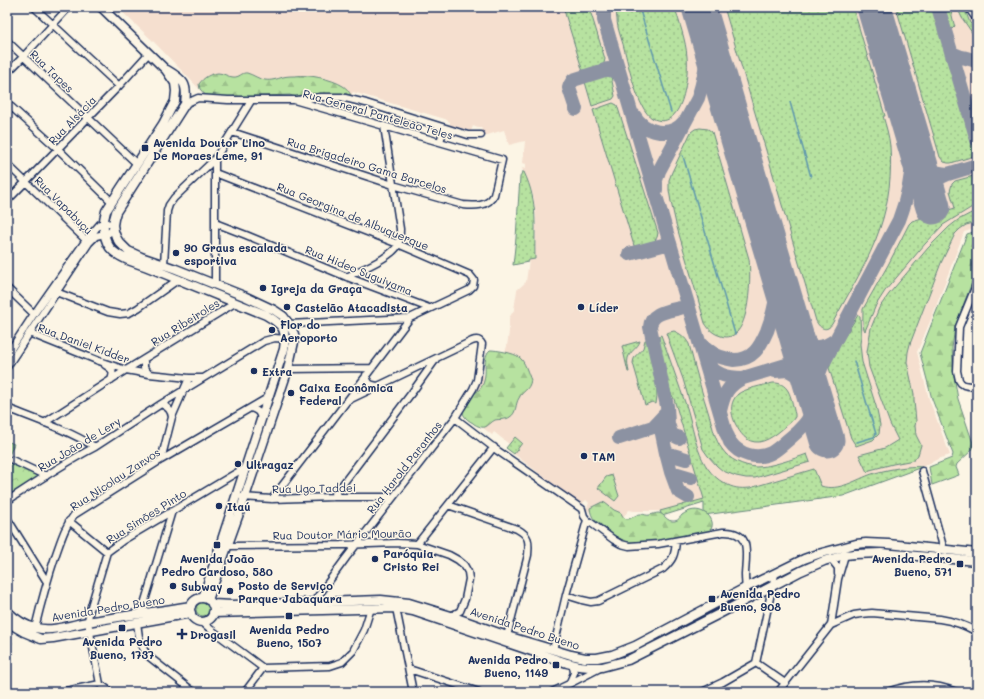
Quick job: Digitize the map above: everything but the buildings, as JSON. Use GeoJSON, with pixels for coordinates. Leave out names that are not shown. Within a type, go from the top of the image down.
{"type":"FeatureCollection","features":[{"type":"Feature","properties":{"kind":"main road"},"geometry":{"type":"LineString","coordinates":[[101,7],[150,53],[166,70],[176,86],[172,108],[106,211],[104,223],[108,244],[118,255],[266,315],[281,325],[285,332],[284,349],[246,467],[228,546],[208,601]]}},
{"type":"Feature","properties":{"kind":"main road"},"geometry":{"type":"LineString","coordinates":[[166,70],[180,78],[184,83],[186,90],[185,104],[116,212],[113,227],[116,238],[128,251],[141,257],[244,296],[274,310],[290,324],[294,334],[294,342],[288,369],[240,497],[208,601]]}},
{"type":"Feature","properties":{"kind":"main road"},"geometry":{"type":"LineString","coordinates":[[176,86],[186,90]]}},
{"type":"Feature","properties":{"kind":"main road"},"geometry":{"type":"LineString","coordinates":[[175,98],[179,102],[185,104]]}},
{"type":"Feature","properties":{"kind":"main road","name":"Avenida Pedro Bueno"},"geometry":{"type":"LineString","coordinates":[[213,612],[396,608],[413,611],[573,665],[602,667],[628,660],[762,592],[829,555],[856,544],[888,544],[977,553]]}},
{"type":"Feature","properties":{"kind":"main road","name":"Avenida Pedro Bueno"},"geometry":{"type":"LineString","coordinates":[[208,601],[232,605],[375,600],[396,601],[409,603],[451,616],[507,636],[571,656],[597,658],[612,655],[634,646],[804,559],[829,555],[881,553],[977,561]]}},
{"type":"Feature","properties":{"kind":"main road"},"geometry":{"type":"LineString","coordinates":[[198,598],[208,601],[213,606],[213,612],[212,616],[205,623],[195,618],[191,610],[194,601],[198,598]]}},
{"type":"Feature","properties":{"kind":"main road","name":"Avenida Pedro Bueno"},"geometry":{"type":"LineString","coordinates":[[8,612],[26,625],[44,629],[65,627],[141,614],[191,610]]}},
{"type":"Feature","properties":{"kind":"main road","name":"Avenida Pedro Bueno"},"geometry":{"type":"LineString","coordinates":[[9,624],[41,639],[137,623],[191,610]]}},
{"type":"Feature","properties":{"kind":"street"},"geometry":{"type":"LineString","coordinates":[[34,7],[119,86]]}},
{"type":"Feature","properties":{"kind":"street"},"geometry":{"type":"LineString","coordinates":[[7,73],[69,7]]}},
{"type":"Feature","properties":{"kind":"street"},"geometry":{"type":"LineString","coordinates":[[968,7],[977,20]]}},
{"type":"Feature","properties":{"kind":"street","name":"Rua Tapes"},"geometry":{"type":"LineString","coordinates":[[7,41],[137,164]]}},
{"type":"Feature","properties":{"kind":"street","name":"Rua Alsácia"},"geometry":{"type":"LineString","coordinates":[[7,201],[88,119],[150,53]]}},
{"type":"Feature","properties":{"kind":"street"},"geometry":{"type":"LineString","coordinates":[[186,90],[198,98]]}},
{"type":"Feature","properties":{"kind":"street"},"geometry":{"type":"LineString","coordinates":[[294,100],[321,97],[341,97],[366,103],[468,135],[481,135]]}},
{"type":"Feature","properties":{"kind":"street","name":"Rua General Panteleão Teles"},"geometry":{"type":"LineString","coordinates":[[185,104],[198,98],[294,100],[502,160],[494,195]]}},
{"type":"Feature","properties":{"kind":"street"},"geometry":{"type":"LineString","coordinates":[[164,265],[167,211],[169,205],[174,198],[215,159],[251,100]]}},
{"type":"Feature","properties":{"kind":"street"},"geometry":{"type":"LineString","coordinates":[[7,103],[58,149],[112,202]]}},
{"type":"Feature","properties":{"kind":"street"},"geometry":{"type":"LineString","coordinates":[[347,276],[386,257],[398,244],[400,237],[384,126]]}},
{"type":"Feature","properties":{"kind":"street"},"geometry":{"type":"LineString","coordinates":[[440,142],[444,128]]}},
{"type":"Feature","properties":{"kind":"street","name":"Rua Brigadeiro Gama Barcelos"},"geometry":{"type":"LineString","coordinates":[[232,132],[393,185],[463,205],[473,206],[488,202],[494,195]]}},
{"type":"Feature","properties":{"kind":"street"},"geometry":{"type":"LineString","coordinates":[[215,159],[215,285]]}},
{"type":"Feature","properties":{"kind":"street","name":"Rua Vapabuçu"},"geometry":{"type":"LineString","coordinates":[[7,164],[87,242]]}},
{"type":"Feature","properties":{"kind":"street","name":"Rua Georgina de Albuquerque"},"geometry":{"type":"LineString","coordinates":[[215,173],[398,244],[470,275],[474,280],[473,286],[469,290],[429,308]]}},
{"type":"Feature","properties":{"kind":"street"},"geometry":{"type":"LineString","coordinates":[[7,355],[9,346],[98,226],[108,223],[113,227],[110,232],[100,234],[87,242],[7,367]]}},
{"type":"Feature","properties":{"kind":"street","name":"Rua Hideo Suguiyama"},"geometry":{"type":"LineString","coordinates":[[215,223],[429,308]]}},
{"type":"Feature","properties":{"kind":"street"},"geometry":{"type":"LineString","coordinates":[[56,292],[108,312],[120,314],[129,313],[138,308],[178,279]]}},
{"type":"Feature","properties":{"kind":"street"},"geometry":{"type":"LineString","coordinates":[[976,386],[964,385],[961,383],[957,371],[959,327],[977,283]]}},
{"type":"Feature","properties":{"kind":"street"},"geometry":{"type":"LineString","coordinates":[[7,288],[34,314]]}},
{"type":"Feature","properties":{"kind":"street","name":"Rua Ribeiroles"},"geometry":{"type":"LineString","coordinates":[[44,423],[126,370],[236,303]]}},
{"type":"Feature","properties":{"kind":"street"},"geometry":{"type":"LineString","coordinates":[[272,499],[410,318],[429,308]]}},
{"type":"Feature","properties":{"kind":"street"},"geometry":{"type":"LineString","coordinates":[[290,324],[410,318]]}},
{"type":"Feature","properties":{"kind":"street","name":"Rua Daniel Kidder"},"geometry":{"type":"LineString","coordinates":[[29,333],[99,361],[126,370],[149,374],[205,378]]}},
{"type":"Feature","properties":{"kind":"street","name":"Rua João de Lery"},"geometry":{"type":"LineString","coordinates":[[7,501],[264,341],[275,338],[285,339]]}},
{"type":"Feature","properties":{"kind":"street","name":"Rua Harold Paranhos"},"geometry":{"type":"LineString","coordinates":[[313,603],[346,558],[455,418],[473,390],[477,380],[482,344],[478,340],[472,341],[437,358]]}},
{"type":"Feature","properties":{"kind":"street"},"geometry":{"type":"LineString","coordinates":[[347,401],[437,358]]}},
{"type":"Feature","properties":{"kind":"street"},"geometry":{"type":"LineString","coordinates":[[333,497],[437,358]]}},
{"type":"Feature","properties":{"kind":"street","name":"Rua Ribeiroles"},"geometry":{"type":"LineString","coordinates":[[144,359],[144,368],[149,374]]}},
{"type":"Feature","properties":{"kind":"street"},"geometry":{"type":"LineString","coordinates":[[99,361],[112,369],[113,372],[111,380]]}},
{"type":"Feature","properties":{"kind":"street"},"geometry":{"type":"LineString","coordinates":[[288,369],[371,368]]}},
{"type":"Feature","properties":{"kind":"street"},"geometry":{"type":"LineString","coordinates":[[366,375],[369,383],[379,386]]}},
{"type":"Feature","properties":{"kind":"street"},"geometry":{"type":"LineString","coordinates":[[161,460],[172,417],[189,378]]}},
{"type":"Feature","properties":{"kind":"street"},"geometry":{"type":"LineString","coordinates":[[359,385],[361,390],[366,392]]}},
{"type":"Feature","properties":{"kind":"street","name":"Rua Nicolau Zarvos"},"geometry":{"type":"LineString","coordinates":[[35,628],[47,582],[69,520],[74,515],[161,460],[268,397]]}},
{"type":"Feature","properties":{"kind":"street"},"geometry":{"type":"LineString","coordinates":[[161,404],[168,408],[172,417]]}},
{"type":"Feature","properties":{"kind":"street"},"geometry":{"type":"LineString","coordinates":[[7,408],[85,441],[95,447]]}},
{"type":"Feature","properties":{"kind":"street"},"geometry":{"type":"LineString","coordinates":[[251,408],[258,410],[261,419]]}},
{"type":"Feature","properties":{"kind":"street"},"geometry":{"type":"LineString","coordinates":[[455,418],[582,508],[584,516],[587,520],[614,540],[622,544],[629,546],[658,544],[723,532],[730,532],[741,536],[747,547],[745,588],[747,599]]}},
{"type":"Feature","properties":{"kind":"street"},"geometry":{"type":"LineString","coordinates":[[84,453],[87,445],[85,441]]}},
{"type":"Feature","properties":{"kind":"street"},"geometry":{"type":"LineString","coordinates":[[417,544],[494,447]]}},
{"type":"Feature","properties":{"kind":"street"},"geometry":{"type":"LineString","coordinates":[[12,460],[46,476]]}},
{"type":"Feature","properties":{"kind":"street","name":"Rua Simões Pinto"},"geometry":{"type":"LineString","coordinates":[[100,684],[88,622],[91,604],[107,552],[122,541],[246,467]]}},
{"type":"Feature","properties":{"kind":"street"},"geometry":{"type":"LineString","coordinates":[[922,471],[944,550]]}},
{"type":"Feature","properties":{"kind":"street","name":"Rua Ugo Taddei"},"geometry":{"type":"LineString","coordinates":[[240,497],[272,499],[393,497]]}},
{"type":"Feature","properties":{"kind":"street"},"geometry":{"type":"LineString","coordinates":[[448,506],[517,529],[524,533],[528,538],[528,556],[507,636]]}},
{"type":"Feature","properties":{"kind":"street"},"geometry":{"type":"LineString","coordinates":[[141,614],[172,511]]}},
{"type":"Feature","properties":{"kind":"street"},"geometry":{"type":"LineString","coordinates":[[7,518],[47,582]]}},
{"type":"Feature","properties":{"kind":"street"},"geometry":{"type":"LineString","coordinates":[[69,520],[107,552]]}},
{"type":"Feature","properties":{"kind":"street"},"geometry":{"type":"LineString","coordinates":[[553,650],[566,595],[587,520]]}},
{"type":"Feature","properties":{"kind":"street"},"geometry":{"type":"LineString","coordinates":[[367,532],[369,539],[374,544]]}},
{"type":"Feature","properties":{"kind":"street"},"geometry":{"type":"LineString","coordinates":[[566,595],[591,602],[598,601],[609,596],[663,569],[670,563],[673,557],[676,541]]}},
{"type":"Feature","properties":{"kind":"street","name":"Rua Doutor Mário Mourão"},"geometry":{"type":"LineString","coordinates":[[228,546],[397,543],[417,544],[449,555],[464,565],[468,572],[469,579],[466,599],[460,612],[451,616]]}},
{"type":"Feature","properties":{"kind":"street"},"geometry":{"type":"LineString","coordinates":[[341,545],[346,558]]}},
{"type":"Feature","properties":{"kind":"street"},"geometry":{"type":"LineString","coordinates":[[829,555],[838,568],[838,580]]}},
{"type":"Feature","properties":{"kind":"street"},"geometry":{"type":"LineString","coordinates":[[778,692],[831,625],[838,580],[845,555]]}},
{"type":"Feature","properties":{"kind":"street"},"geometry":{"type":"LineString","coordinates":[[702,692],[756,663],[775,574]]}},
{"type":"Feature","properties":{"kind":"street"},"geometry":{"type":"LineString","coordinates":[[762,592],[768,597],[769,604]]}},
{"type":"Feature","properties":{"kind":"street"},"geometry":{"type":"LineString","coordinates":[[205,623],[263,668],[330,666],[342,662],[353,651],[364,630],[371,608]]}},
{"type":"Feature","properties":{"kind":"street"},"geometry":{"type":"LineString","coordinates":[[396,608],[413,692]]}},
{"type":"Feature","properties":{"kind":"street"},"geometry":{"type":"LineString","coordinates":[[831,625],[854,616],[872,613],[951,620],[977,632]]}},
{"type":"Feature","properties":{"kind":"street"},"geometry":{"type":"LineString","coordinates":[[137,623],[143,648],[148,656],[194,692]]}},
{"type":"Feature","properties":{"kind":"street"},"geometry":{"type":"LineString","coordinates":[[756,663],[785,683]]}},
{"type":"Feature","properties":{"kind":"street"},"geometry":{"type":"LineString","coordinates":[[569,684],[574,673],[573,665]]}},
{"type":"Feature","properties":{"kind":"street"},"geometry":{"type":"LineString","coordinates":[[552,692],[602,667]]}},
{"type":"Feature","properties":{"kind":"street"},"geometry":{"type":"LineString","coordinates":[[245,692],[263,668]]}},
{"type":"Feature","properties":{"kind":"street"},"geometry":{"type":"LineString","coordinates":[[409,669],[479,692]]}},
{"type":"Feature","properties":{"kind":"street"},"geometry":{"type":"LineString","coordinates":[[61,692],[100,684],[111,692]]}},
{"type":"Feature","properties":{"kind":"street"},"geometry":{"type":"LineString","coordinates":[[886,692],[924,684],[937,686],[956,692]]}},
{"type":"Feature","properties":{"kind":"shaded area"},"geometry":{"type":"Polygon","coordinates":[[[117,7],[965,7],[967,15],[977,26],[977,228],[964,232],[932,317],[917,352],[929,399],[950,455],[843,496],[704,515],[704,503],[662,516],[660,511],[629,510],[614,531],[586,509],[589,503],[586,500],[582,504],[577,502],[506,448],[509,444],[494,432],[492,435],[466,414],[482,374],[484,376],[500,368],[507,346],[509,318],[514,310],[517,290],[526,282],[529,260],[535,259],[536,217],[533,195],[522,168],[526,169],[526,164],[523,163],[525,141],[509,145],[504,130],[484,136],[481,127],[478,128],[473,126],[471,131],[450,125],[450,122],[445,119],[353,92],[351,95],[296,98],[290,95],[207,97],[154,42],[117,7]]]}},
{"type":"Feature","properties":{"kind":"green space"},"geometry":{"type":"Polygon","coordinates":[[[563,7],[589,7],[605,59],[602,67],[583,72],[563,7]]]}},
{"type":"Feature","properties":{"kind":"green space"},"geometry":{"type":"Polygon","coordinates":[[[617,7],[675,7],[685,44],[687,76],[682,100],[671,118],[662,121],[652,118],[642,106],[634,86],[617,23],[617,7]]]}},
{"type":"Feature","properties":{"kind":"green space"},"geometry":{"type":"Polygon","coordinates":[[[724,7],[853,7],[885,116],[883,116],[890,146],[891,167],[888,198],[880,228],[858,276],[832,324],[826,329],[819,326],[816,321],[724,7]]]}},
{"type":"Feature","properties":{"kind":"green space"},"geometry":{"type":"Polygon","coordinates":[[[896,7],[933,7],[975,149],[974,154],[971,157],[948,163],[944,162],[940,157],[896,7]]]}},
{"type":"Feature","properties":{"kind":"green space"},"geometry":{"type":"Polygon","coordinates":[[[942,7],[950,7],[955,26],[952,29],[948,26],[942,7]]]}},
{"type":"Feature","properties":{"kind":"green space"},"geometry":{"type":"Polygon","coordinates":[[[957,7],[964,7],[970,23],[977,30],[977,40],[962,18],[957,7]]]}},
{"type":"Feature","properties":{"kind":"green space"},"geometry":{"type":"Polygon","coordinates":[[[218,73],[235,77],[247,73],[260,79],[267,80],[274,80],[288,76],[313,76],[338,83],[346,88],[351,95],[296,98],[290,95],[207,97],[200,89],[199,84],[207,76],[218,73]]]}},
{"type":"Feature","properties":{"kind":"green space"},"geometry":{"type":"Polygon","coordinates":[[[608,74],[611,76],[615,96],[613,99],[592,106],[585,82],[608,74]]]}},
{"type":"Feature","properties":{"kind":"green space"},"geometry":{"type":"Polygon","coordinates":[[[613,103],[617,105],[658,233],[653,243],[635,249],[593,110],[613,103]]]}},
{"type":"Feature","properties":{"kind":"green space"},"geometry":{"type":"Polygon","coordinates":[[[700,128],[708,129],[712,132],[749,259],[749,293],[744,320],[738,330],[731,336],[721,336],[716,334],[710,330],[705,323],[676,224],[669,190],[669,180],[672,172],[691,132],[700,128]]]}},
{"type":"Feature","properties":{"kind":"green space"},"geometry":{"type":"Polygon","coordinates":[[[522,172],[524,172],[529,184],[534,205],[535,259],[513,265],[520,177],[522,172]]]}},
{"type":"Feature","properties":{"kind":"green space"},"geometry":{"type":"Polygon","coordinates":[[[977,175],[977,204],[943,225],[925,244],[885,291],[876,305],[865,331],[863,324],[863,309],[909,224],[912,221],[929,216],[931,222],[944,218],[942,212],[955,208],[950,191],[952,184],[955,181],[977,175]]]}},
{"type":"Feature","properties":{"kind":"green space"},"geometry":{"type":"Polygon","coordinates":[[[977,210],[977,222],[966,225],[955,234],[941,263],[908,352],[907,362],[914,394],[916,435],[921,445],[918,455],[914,460],[893,464],[867,472],[859,455],[885,448],[898,440],[890,424],[869,367],[867,352],[871,328],[879,308],[928,248],[949,227],[958,220],[977,210]]]}},
{"type":"Feature","properties":{"kind":"green space"},"geometry":{"type":"Polygon","coordinates":[[[977,231],[977,269],[955,327],[952,348],[954,376],[958,399],[974,446],[972,450],[957,464],[956,467],[959,475],[932,485],[929,467],[952,458],[953,454],[932,399],[920,353],[967,234],[977,231]]]}},
{"type":"Feature","properties":{"kind":"green space"},"geometry":{"type":"Polygon","coordinates":[[[858,315],[860,316],[860,344],[862,362],[876,406],[880,425],[879,434],[873,440],[856,446],[851,438],[829,368],[833,355],[858,315]]]}},
{"type":"Feature","properties":{"kind":"green space"},"geometry":{"type":"Polygon","coordinates":[[[674,331],[683,336],[689,344],[714,434],[725,453],[737,462],[756,467],[775,464],[807,454],[810,462],[755,478],[736,476],[723,471],[717,466],[703,449],[683,379],[666,333],[674,331]]]}},
{"type":"Feature","properties":{"kind":"green space"},"geometry":{"type":"Polygon","coordinates":[[[661,335],[687,408],[698,450],[708,469],[715,477],[727,485],[736,488],[750,488],[814,469],[821,486],[834,487],[848,484],[883,471],[904,467],[922,467],[843,496],[704,515],[704,503],[662,516],[660,511],[704,499],[674,399],[666,384],[660,356],[659,336],[661,335]]]}},
{"type":"Feature","properties":{"kind":"green space"},"geometry":{"type":"Polygon","coordinates":[[[645,340],[647,340],[654,372],[657,396],[656,404],[652,402],[645,405],[633,363],[636,356],[643,348],[645,340]]]}},
{"type":"Feature","properties":{"kind":"green space"},"geometry":{"type":"Polygon","coordinates":[[[640,341],[638,346],[630,353],[628,358],[628,372],[622,346],[640,341]]]}},
{"type":"Feature","properties":{"kind":"green space"},"geometry":{"type":"Polygon","coordinates":[[[490,350],[505,352],[519,357],[525,364],[531,380],[529,386],[519,398],[515,411],[512,415],[507,419],[495,420],[485,427],[482,427],[468,420],[463,413],[463,409],[470,392],[475,393],[483,383],[487,354],[490,350]]]}},
{"type":"Feature","properties":{"kind":"green space"},"geometry":{"type":"Polygon","coordinates":[[[773,383],[779,384],[787,389],[791,398],[795,417],[781,430],[768,439],[759,442],[750,441],[741,434],[735,423],[732,412],[733,401],[738,394],[745,390],[773,383]]]}},
{"type":"Feature","properties":{"kind":"green space"},"geometry":{"type":"Polygon","coordinates":[[[515,437],[522,443],[514,454],[506,448],[515,437]]]}},
{"type":"Feature","properties":{"kind":"green space"},"geometry":{"type":"Polygon","coordinates":[[[7,441],[14,444],[7,460],[7,441]]]}},
{"type":"Feature","properties":{"kind":"green space"},"geometry":{"type":"Polygon","coordinates":[[[7,462],[40,476],[7,499],[7,462]]]}},
{"type":"Feature","properties":{"kind":"green space"},"geometry":{"type":"Polygon","coordinates":[[[612,475],[619,496],[615,501],[598,488],[606,477],[612,475]]]}},
{"type":"Feature","properties":{"kind":"green space"},"geometry":{"type":"Polygon","coordinates":[[[602,502],[621,513],[626,519],[638,514],[649,515],[659,513],[672,521],[675,521],[687,512],[699,510],[710,517],[712,527],[707,533],[655,543],[634,543],[625,541],[614,535],[593,517],[590,508],[602,502]]]}},
{"type":"Feature","properties":{"kind":"green space"},"geometry":{"type":"Polygon","coordinates":[[[203,602],[208,604],[210,609],[208,614],[203,616],[198,614],[196,609],[198,604],[203,602]]]}},
{"type":"Feature","properties":{"kind":"green space"},"geometry":{"type":"Polygon","coordinates":[[[7,633],[12,643],[7,658],[7,633]]]}},
{"type":"Feature","properties":{"kind":"waterway"},"geometry":{"type":"LineString","coordinates":[[639,7],[671,112]]}},
{"type":"Feature","properties":{"kind":"waterway"},"geometry":{"type":"LineString","coordinates":[[790,102],[811,177]]}},
{"type":"Feature","properties":{"kind":"waterway"},"geometry":{"type":"LineString","coordinates":[[683,156],[735,334]]}},
{"type":"Feature","properties":{"kind":"waterway"},"geometry":{"type":"LineString","coordinates":[[854,361],[876,434],[874,437],[857,442]]}},
{"type":"Feature","properties":{"kind":"taxiway"},"geometry":{"type":"LineString","coordinates":[[604,7],[604,20],[726,433],[730,442],[738,450],[749,455],[760,456],[771,453],[796,432],[813,413],[817,404],[817,381],[822,366],[899,220],[910,182],[912,163],[912,143],[902,103]]}},
{"type":"Feature","properties":{"kind":"taxiway"},"geometry":{"type":"LineString","coordinates":[[938,7],[977,140]]}},
{"type":"Feature","properties":{"kind":"taxiway"},"geometry":{"type":"LineString","coordinates":[[656,190],[656,180],[659,171],[698,98],[705,70],[709,42]]}},
{"type":"Feature","properties":{"kind":"taxiway"},"geometry":{"type":"LineString","coordinates":[[951,52],[977,62]]}},
{"type":"Feature","properties":{"kind":"taxiway"},"geometry":{"type":"LineString","coordinates":[[576,109],[569,88],[573,80],[608,69],[615,72],[621,78]]}},
{"type":"Feature","properties":{"kind":"taxiway"},"geometry":{"type":"LineString","coordinates":[[634,115],[644,126],[658,132],[672,131],[684,122]]}},
{"type":"Feature","properties":{"kind":"taxiway"},"geometry":{"type":"LineString","coordinates":[[918,155],[933,171],[948,174],[935,180],[927,186]]}},
{"type":"Feature","properties":{"kind":"taxiway"},"geometry":{"type":"LineString","coordinates":[[948,174],[977,165]]}},
{"type":"Feature","properties":{"kind":"taxiway"},"geometry":{"type":"LineString","coordinates":[[629,254],[670,243]]}},
{"type":"Feature","properties":{"kind":"taxiway"},"geometry":{"type":"LineString","coordinates":[[699,342],[716,355],[732,360],[746,358],[755,352],[767,331],[775,305],[776,287],[774,262]]}},
{"type":"Feature","properties":{"kind":"taxiway"},"geometry":{"type":"LineString","coordinates":[[679,438],[671,433],[668,424],[667,406],[650,327],[651,322],[657,315],[666,311],[680,308]]}},
{"type":"Feature","properties":{"kind":"taxiway"},"geometry":{"type":"LineString","coordinates":[[794,330],[807,345],[822,347],[832,342]]}},
{"type":"Feature","properties":{"kind":"taxiway"},"geometry":{"type":"LineString","coordinates":[[743,378],[819,355],[831,347]]}},
{"type":"Feature","properties":{"kind":"taxiway"},"geometry":{"type":"LineString","coordinates":[[706,361],[717,373],[743,378],[733,384],[727,391],[720,411]]}},
{"type":"Feature","properties":{"kind":"taxiway"},"geometry":{"type":"LineString","coordinates":[[775,371],[788,370],[803,379],[809,390]]}},
{"type":"Feature","properties":{"kind":"taxiway"},"geometry":{"type":"LineString","coordinates":[[619,438],[653,427],[667,412],[661,429],[666,453],[686,459]]}},
{"type":"Feature","properties":{"kind":"taxiway"},"geometry":{"type":"LineString","coordinates":[[666,453],[671,472],[691,478]]}},
{"type":"Feature","properties":{"kind":"taxiway"},"geometry":{"type":"LineString","coordinates":[[671,472],[678,491],[688,497]]}},
{"type":"Feature","properties":{"kind":"runway"},"geometry":{"type":"LineString","coordinates":[[699,7],[827,440]]}},
{"type":"Feature","properties":{"kind":"runway"},"geometry":{"type":"LineString","coordinates":[[874,7],[933,207]]}},
{"type":"Feature","properties":{"kind":"place","name":"Avenida Doutor Lino De Moraes Leme, 91"},"geometry":{"type":"Point","coordinates":[145,148]}},
{"type":"Feature","properties":{"kind":"place","name":"90 Graus escalada esportiva"},"geometry":{"type":"Point","coordinates":[176,253]}},
{"type":"Feature","properties":{"kind":"place","name":"Igreja da Graça"},"geometry":{"type":"Point","coordinates":[263,288]}},
{"type":"Feature","properties":{"kind":"place","name":"Castelão Atacadista"},"geometry":{"type":"Point","coordinates":[287,307]}},
{"type":"Feature","properties":{"kind":"place","name":"Líder"},"geometry":{"type":"Point","coordinates":[581,307]}},
{"type":"Feature","properties":{"kind":"place","name":"Flor do Aeroporto"},"geometry":{"type":"Point","coordinates":[272,330]}},
{"type":"Feature","properties":{"kind":"place","name":"Extra"},"geometry":{"type":"Point","coordinates":[254,371]}},
{"type":"Feature","properties":{"kind":"place","name":"Caixa Econômica Federal"},"geometry":{"type":"Point","coordinates":[291,393]}},
{"type":"Feature","properties":{"kind":"place","name":"TAM"},"geometry":{"type":"Point","coordinates":[584,456]}},
{"type":"Feature","properties":{"kind":"place","name":"Ultragaz"},"geometry":{"type":"Point","coordinates":[238,464]}},
{"type":"Feature","properties":{"kind":"place","name":"Itaú"},"geometry":{"type":"Point","coordinates":[219,506]}},
{"type":"Feature","properties":{"kind":"place","name":"Avenida João Pedro Cardoso, 580"},"geometry":{"type":"Point","coordinates":[217,545]}},
{"type":"Feature","properties":{"kind":"place","name":"Paróquia Cristo Rei"},"geometry":{"type":"Point","coordinates":[375,559]}},
{"type":"Feature","properties":{"kind":"place","name":"Avenida Pedro Bueno, 571"},"geometry":{"type":"Point","coordinates":[960,564]}},
{"type":"Feature","properties":{"kind":"place","name":"Subway"},"geometry":{"type":"Point","coordinates":[173,586]}},
{"type":"Feature","properties":{"kind":"place","name":"Posto de Serviço Parque Jabaquara"},"geometry":{"type":"Point","coordinates":[230,591]}},
{"type":"Feature","properties":{"kind":"place","name":"Avenida Pedro Bueno, 908"},"geometry":{"type":"Point","coordinates":[712,599]}},
{"type":"Feature","properties":{"kind":"place","name":"Avenida Pedro Bueno, 1507"},"geometry":{"type":"Point","coordinates":[289,616]}},
{"type":"Feature","properties":{"kind":"place","name":"Avenida Pedro Bueno, 1737"},"geometry":{"type":"Point","coordinates":[122,628]}},
{"type":"Feature","properties":{"kind":"place","name":"Drogasil"},"geometry":{"type":"Point","coordinates":[182,634]}},
{"type":"Feature","properties":{"kind":"place","name":"Avenida Pedro Bueno, 1149"},"geometry":{"type":"Point","coordinates":[556,665]}}]}
